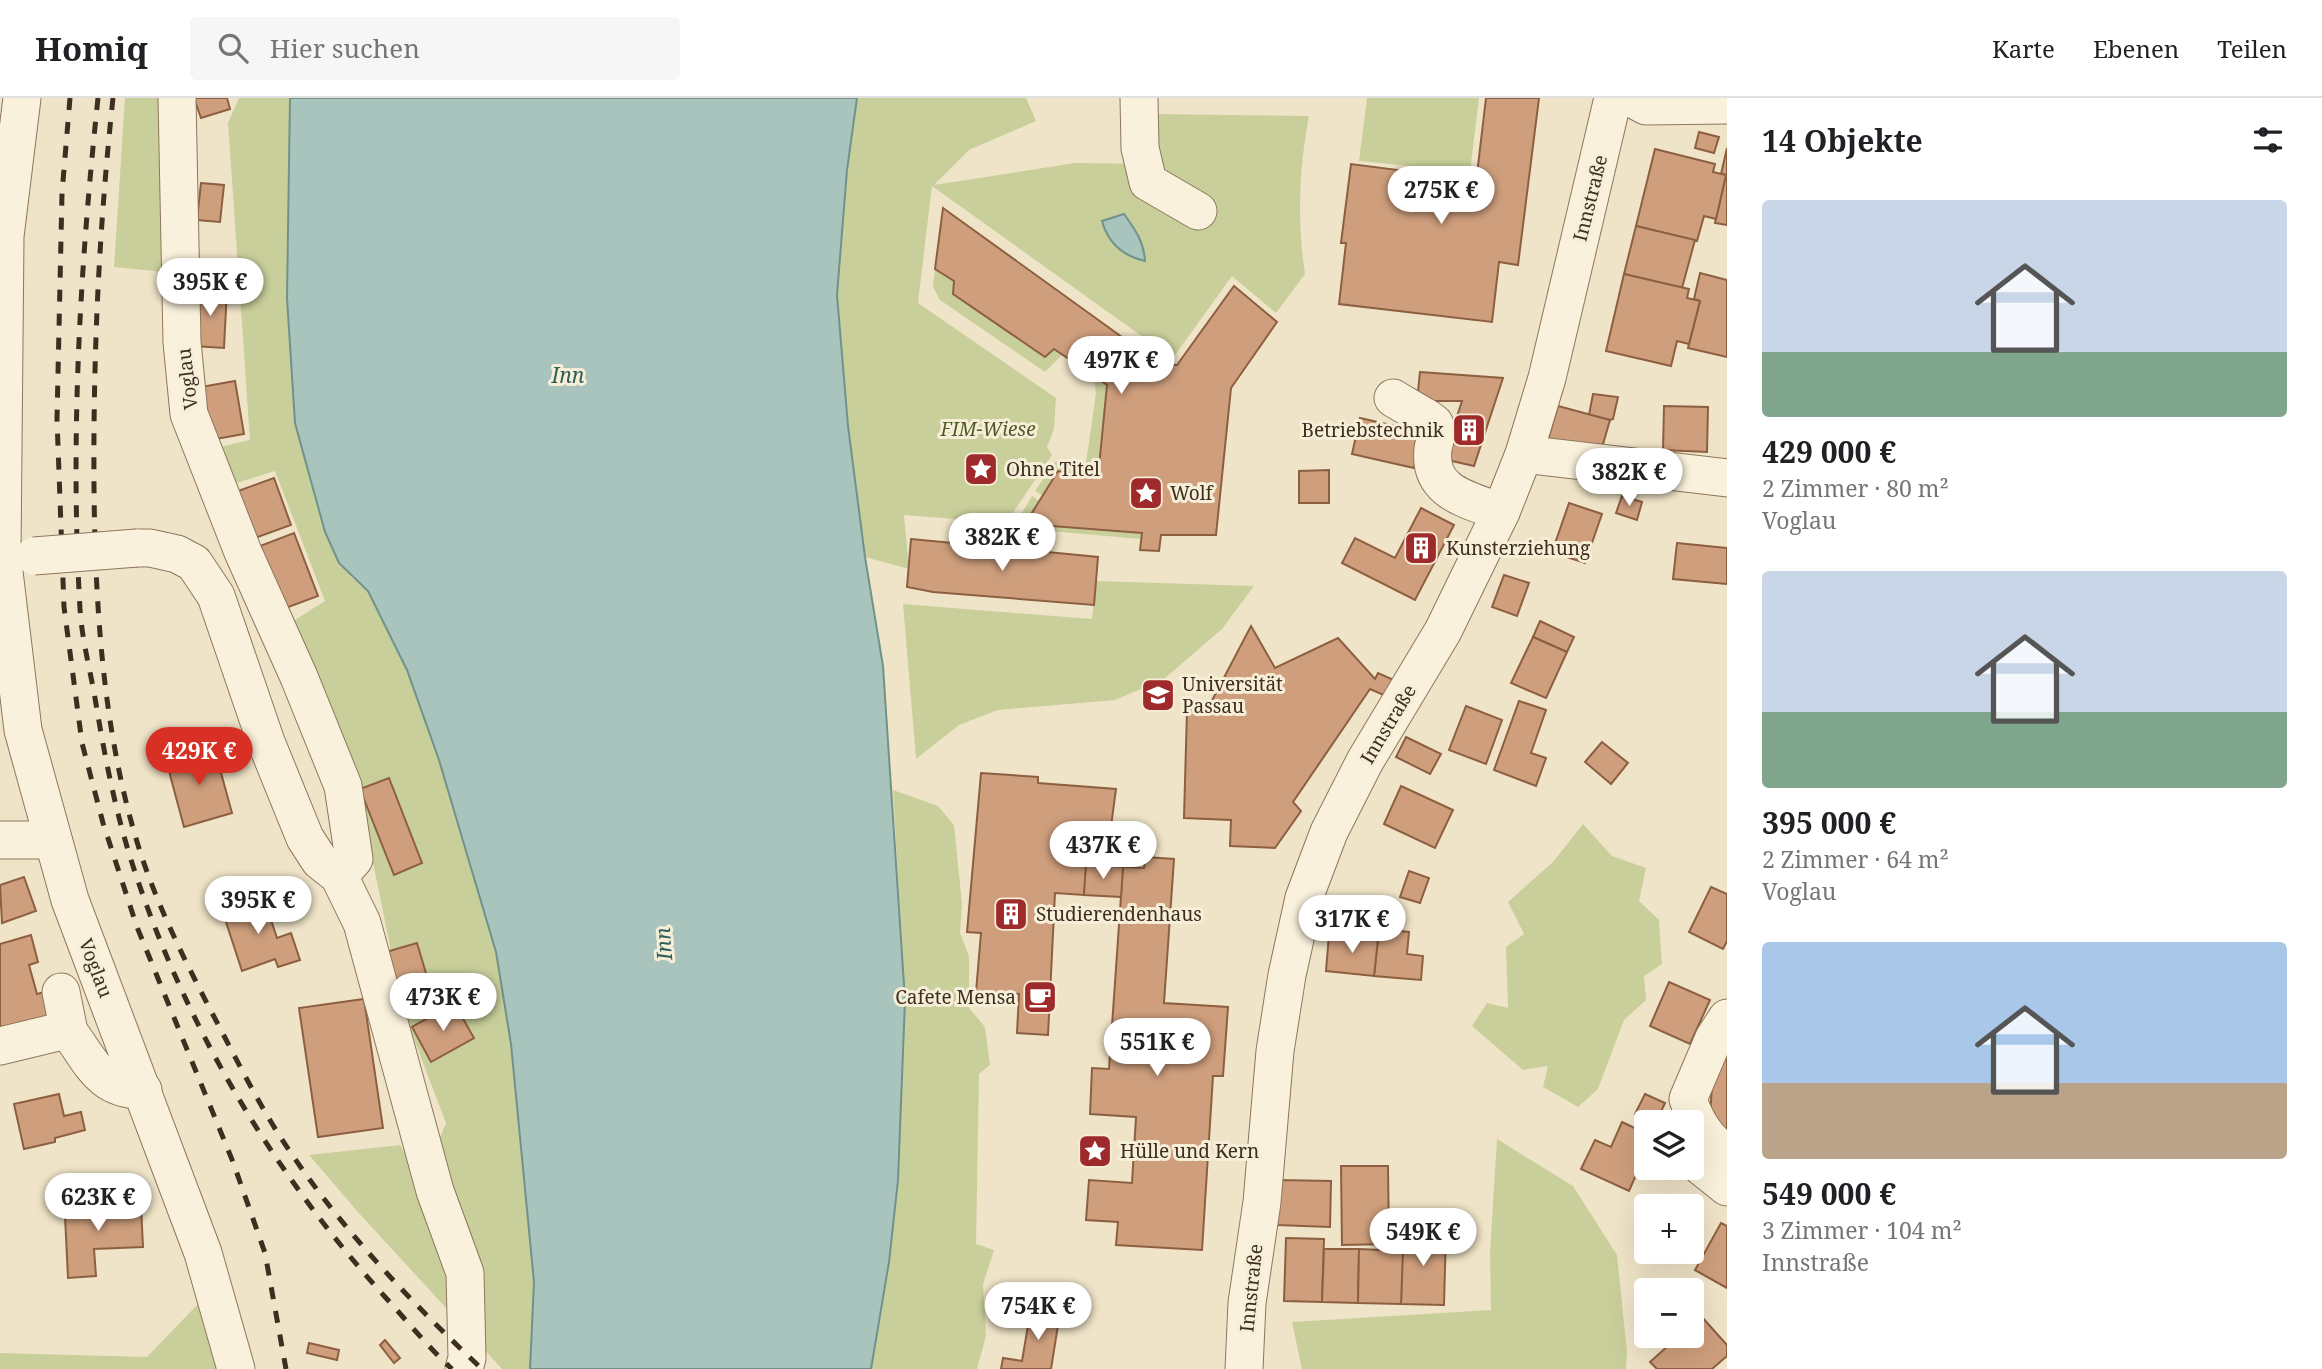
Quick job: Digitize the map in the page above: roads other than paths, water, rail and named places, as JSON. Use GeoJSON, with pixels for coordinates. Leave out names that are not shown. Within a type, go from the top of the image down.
{"type":"FeatureCollection","features":[{"type":"Feature","properties":{"kind":"street","name":"Voglau"},"geometry":{"type":"LineString","coordinates":[[22,98],[5,236],[23,730],[69,900],[203,1253],[236,1369]]}},
{"type":"Feature","properties":{"kind":"street","name":"Voglau"},"geometry":{"type":"LineString","coordinates":[[177,98],[184,383],[189,414],[243,552],[299,677],[343,786],[354,859],[339,876]]}},
{"type":"Feature","properties":{"kind":"street"},"geometry":{"type":"LineString","coordinates":[[1139,98],[1140,148],[1147,182],[1198,211]]}},
{"type":"Feature","properties":{"kind":"street","name":"Innstraße"},"geometry":{"type":"LineString","coordinates":[[1244,1369],[1248,1292],[1262,1202],[1275,1051],[1287,975],[1304,898],[1329,832],[1365,761],[1443,631],[1502,512],[1524,454],[1547,378],[1613,98]]}},
{"type":"Feature","properties":{"kind":"street"},"geometry":{"type":"LineString","coordinates":[[1631,98],[1646,106],[1727,105]]}},
{"type":"Feature","properties":{"kind":"street"},"geometry":{"type":"LineString","coordinates":[[1393,398],[1433,421],[1437,431],[1433,450],[1434,473],[1443,487],[1463,498],[1502,512]]}},
{"type":"Feature","properties":{"kind":"street"},"geometry":{"type":"LineString","coordinates":[[1524,454],[1727,478]]}},
{"type":"Feature","properties":{"kind":"street"},"geometry":{"type":"LineString","coordinates":[[18,556],[150,548],[177,554],[194,563],[216,596],[266,742],[305,838],[320,861],[339,876],[362,923],[435,1191],[466,1273],[467,1358],[464,1369]]}},
{"type":"Feature","properties":{"kind":"street"},"geometry":{"type":"LineString","coordinates":[[0,840],[53,840]]}},
{"type":"Feature","properties":{"kind":"street"},"geometry":{"type":"LineString","coordinates":[[61,992],[69,1032],[89,1064],[111,1084],[129,1090],[143,1090]]}},
{"type":"Feature","properties":{"kind":"street"},"geometry":{"type":"LineString","coordinates":[[1691,1110],[1688,1099],[1714,1038],[1727,1017]]}},
{"type":"Feature","properties":{"kind":"street"},"geometry":{"type":"LineString","coordinates":[[0,1046],[58,1032],[69,1032]]}},
{"type":"Feature","properties":{"kind":"street"},"geometry":{"type":"LineString","coordinates":[[1704,1136],[1727,1154]]}},
{"type":"Feature","properties":{"kind":"street"},"geometry":{"type":"LineString","coordinates":[[1704,1169],[1727,1187]]}},
{"type":"Feature","properties":{"kind":"water","name":"Inn"},"geometry":{"type":"Polygon","coordinates":[[[290,98],[857,98],[847,170],[837,295],[848,426],[883,666],[905,1000],[898,1180],[889,1262],[871,1369],[530,1369],[534,1282],[511,1044],[496,952],[439,760],[407,670],[368,591],[339,563],[325,532],[295,423],[287,298],[290,98]]]}},
{"type":"Feature","properties":{"kind":"water"},"geometry":{"type":"Polygon","coordinates":[[[1124,214],[1141,242],[1145,261],[1123,252],[1108,236],[1102,221],[1124,214]]]}},
{"type":"Feature","properties":{"kind":"railway"},"geometry":{"type":"LineString","coordinates":[[70,98],[62,193],[57,419],[64,607],[82,743],[103,823],[137,927],[233,1162],[265,1253],[286,1369]]}},
{"type":"Feature","properties":{"kind":"railway"},"geometry":{"type":"LineString","coordinates":[[98,98],[78,353],[77,545],[83,633],[121,826],[154,925],[179,983],[206,1040],[237,1095],[270,1149],[345,1250],[452,1369]]}},
{"type":"Feature","properties":{"kind":"railway"},"geometry":{"type":"LineString","coordinates":[[113,98],[98,292],[94,487],[96,577],[109,713],[126,802],[138,845],[180,950],[281,1139],[358,1241],[431,1320],[482,1369]]}},
{"type":"Feature","properties":{"kind":"place","name":"Betriebstechnik"},"geometry":{"type":"Point","coordinates":[1469,430]}},
{"type":"Feature","properties":{"kind":"place","name":"Ohne Titel"},"geometry":{"type":"Point","coordinates":[981,469]}},
{"type":"Feature","properties":{"kind":"place","name":"Wolf"},"geometry":{"type":"Point","coordinates":[1146,493]}},
{"type":"Feature","properties":{"kind":"place","name":"Kunsterziehung"},"geometry":{"type":"Point","coordinates":[1421,548]}},
{"type":"Feature","properties":{"kind":"place","name":"Universität Passau"},"geometry":{"type":"Point","coordinates":[1158,695]}},
{"type":"Feature","properties":{"kind":"place","name":"Studierendenhaus"},"geometry":{"type":"Point","coordinates":[1011,914]}},
{"type":"Feature","properties":{"kind":"place","name":"Cafete Mensa"},"geometry":{"type":"Point","coordinates":[1040,997]}},
{"type":"Feature","properties":{"kind":"place","name":"Hülle und Kern"},"geometry":{"type":"Point","coordinates":[1095,1151]}},
{"type":"Feature","properties":{"kind":"park label","name":"FIM-Wiese"},"geometry":{"type":"Point","coordinates":[988,429]}}]}
